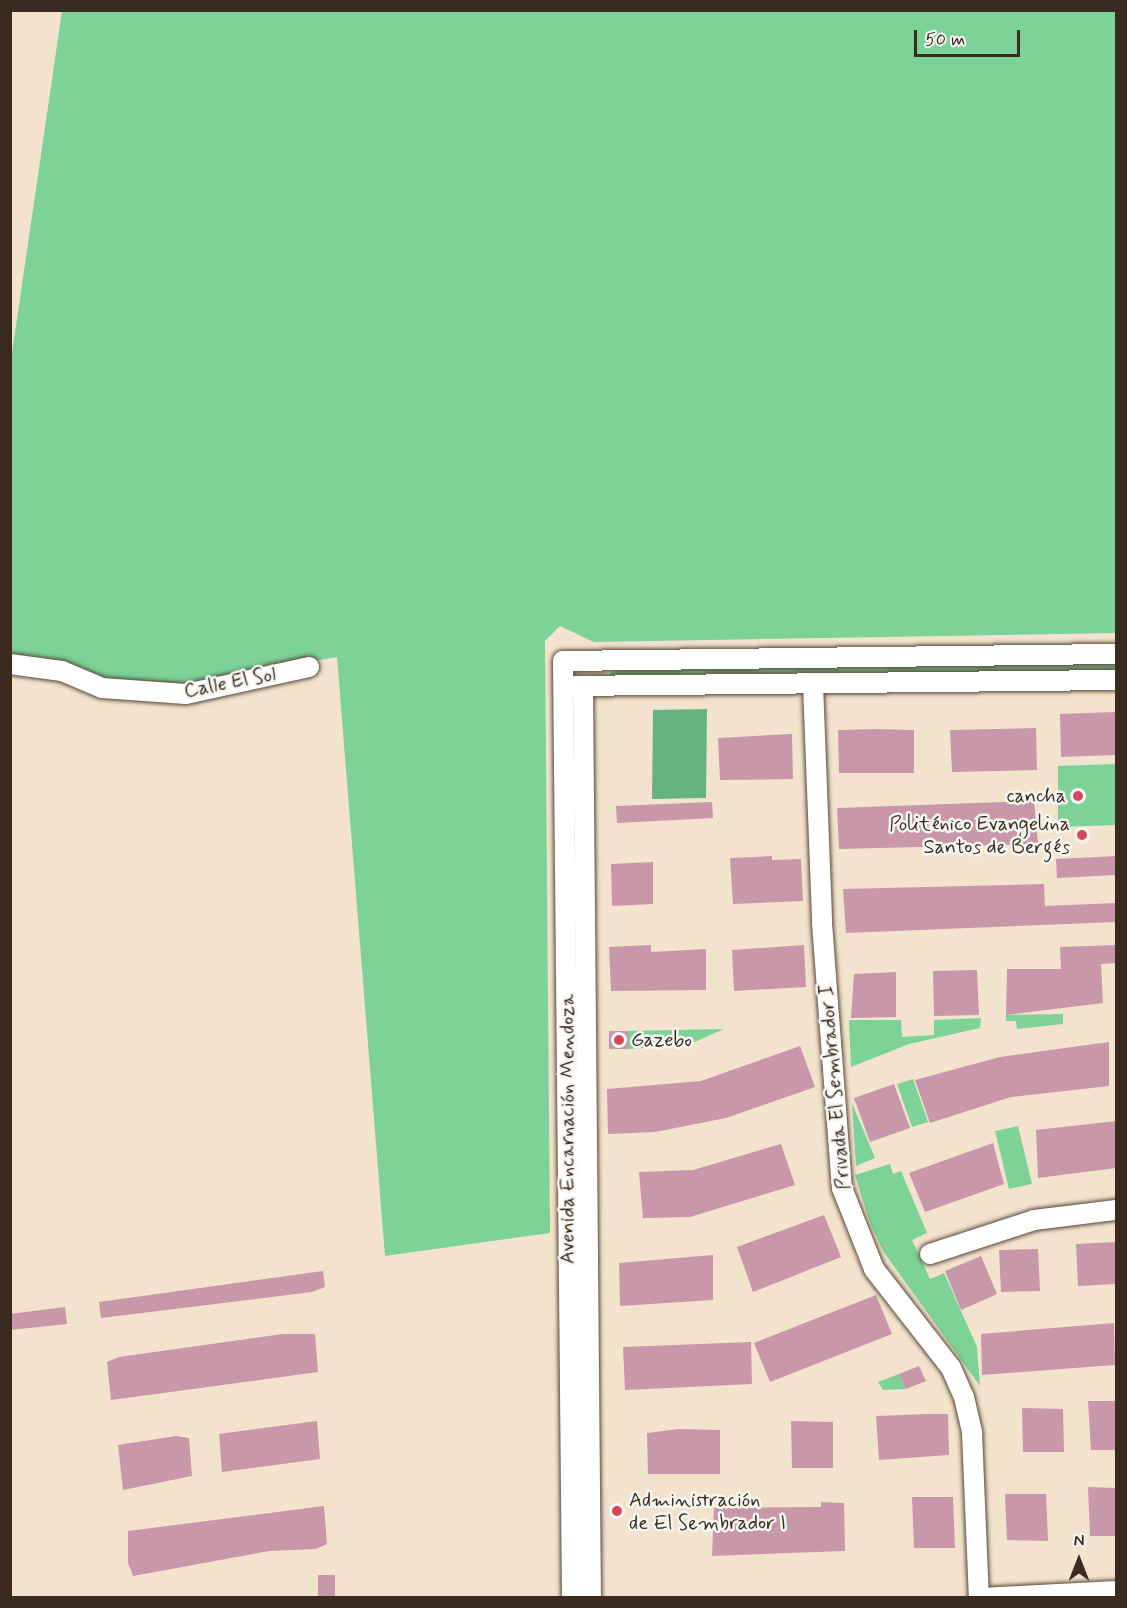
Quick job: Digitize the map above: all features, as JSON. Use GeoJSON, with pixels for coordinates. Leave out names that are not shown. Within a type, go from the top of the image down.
{"type":"FeatureCollection","features":[{"type":"Feature","properties":{"kind":"street","name":"Avenida Encarnación Mendoza"},"geometry":{"type":"LineString","coordinates":[[591,1598],[574,686],[564,662],[1116,654]]}},
{"type":"Feature","properties":{"kind":"street","name":"Calle El Sol"},"geometry":{"type":"LineString","coordinates":[[10,664],[62,671],[102,688],[186,694],[309,667]]}},
{"type":"Feature","properties":{"kind":"street"},"geometry":{"type":"LineString","coordinates":[[574,686],[1116,680]]}},
{"type":"Feature","properties":{"kind":"street","name":"Privada El Sembrador I"},"geometry":{"type":"LineString","coordinates":[[813,684],[822,923],[842,1188],[874,1269],[951,1368],[964,1397],[972,1433],[980,1598]]}},
{"type":"Feature","properties":{"kind":"street","name":"Avenida Encarnación Mendoza"},"geometry":{"type":"LineString","coordinates":[[572,1598],[574,686]]}},
{"type":"Feature","properties":{"kind":"street"},"geometry":{"type":"LineString","coordinates":[[930,1254],[1035,1220],[1116,1210]]}},
{"type":"Feature","properties":{"kind":"street"},"geometry":{"type":"LineString","coordinates":[[980,1598],[1116,1591]]}},
{"type":"Feature","properties":{"kind":"green space"},"geometry":{"type":"Polygon","coordinates":[[[62,11],[1116,11],[1116,633],[594,642],[560,626],[545,641],[550,1233],[385,1256],[337,657],[159,688],[109,685],[11,659],[11,360],[62,11]]]}},
{"type":"Feature","properties":{"kind":"green space"},"geometry":{"type":"Polygon","coordinates":[[[1116,661],[1116,671],[609,675],[614,668],[1116,661]]]}},
{"type":"Feature","properties":{"kind":"green space"},"geometry":{"type":"Polygon","coordinates":[[[707,709],[706,798],[652,799],[653,710],[707,709]]]}},
{"type":"Feature","properties":{"kind":"green space"},"geometry":{"type":"Polygon","coordinates":[[[1116,764],[1116,825],[1058,827],[1058,766],[1116,764]]]}},
{"type":"Feature","properties":{"kind":"green space"},"geometry":{"type":"Polygon","coordinates":[[[1063,1014],[1063,1024],[1017,1029],[1016,1021],[1006,1021],[1006,1015],[1063,1014]]]}},
{"type":"Feature","properties":{"kind":"green space"},"geometry":{"type":"Polygon","coordinates":[[[981,1018],[980,1028],[909,1044],[851,1067],[849,1020],[901,1020],[902,1037],[934,1035],[934,1020],[981,1018]]]}},
{"type":"Feature","properties":{"kind":"green space"},"geometry":{"type":"Polygon","coordinates":[[[724,1029],[688,1045],[628,1049],[628,1031],[724,1029]]]}},
{"type":"Feature","properties":{"kind":"green space"},"geometry":{"type":"Polygon","coordinates":[[[913,1079],[928,1122],[912,1127],[897,1084],[913,1079]]]}},
{"type":"Feature","properties":{"kind":"green space"},"geometry":{"type":"Polygon","coordinates":[[[852,1103],[875,1158],[856,1166],[852,1103]]]}},
{"type":"Feature","properties":{"kind":"green space"},"geometry":{"type":"Polygon","coordinates":[[[1018,1126],[1032,1184],[1009,1189],[995,1131],[1018,1126]]]}},
{"type":"Feature","properties":{"kind":"green space"},"geometry":{"type":"Polygon","coordinates":[[[890,1164],[893,1174],[901,1171],[927,1233],[912,1240],[930,1279],[944,1273],[977,1347],[980,1386],[883,1251],[869,1220],[855,1175],[890,1164]]]}},
{"type":"Feature","properties":{"kind":"green space"},"geometry":{"type":"Polygon","coordinates":[[[899,1374],[906,1389],[883,1390],[878,1382],[899,1374]]]}},
{"type":"Feature","properties":{"kind":"building"},"geometry":{"type":"Polygon","coordinates":[[[1116,712],[1116,755],[1061,757],[1060,714],[1116,712]]]}},
{"type":"Feature","properties":{"kind":"building"},"geometry":{"type":"Polygon","coordinates":[[[1036,728],[1037,770],[952,772],[950,730],[1036,728]]]}},
{"type":"Feature","properties":{"kind":"building"},"geometry":{"type":"Polygon","coordinates":[[[838,730],[914,730],[914,773],[839,773],[838,730]]]}},
{"type":"Feature","properties":{"kind":"building"},"geometry":{"type":"Polygon","coordinates":[[[792,734],[793,779],[720,780],[718,738],[792,734]]]}},
{"type":"Feature","properties":{"kind":"building"},"geometry":{"type":"Polygon","coordinates":[[[1034,801],[1038,844],[839,849],[837,808],[1034,801]]]}},
{"type":"Feature","properties":{"kind":"building"},"geometry":{"type":"Polygon","coordinates":[[[712,802],[713,818],[617,823],[616,806],[712,802]]]}},
{"type":"Feature","properties":{"kind":"building"},"geometry":{"type":"Polygon","coordinates":[[[772,856],[772,860],[801,859],[803,901],[733,904],[730,858],[772,856]]]}},
{"type":"Feature","properties":{"kind":"building"},"geometry":{"type":"Polygon","coordinates":[[[1116,856],[1116,875],[1057,878],[1056,859],[1116,856]]]}},
{"type":"Feature","properties":{"kind":"building"},"geometry":{"type":"Polygon","coordinates":[[[653,862],[653,904],[612,906],[611,864],[653,862]]]}},
{"type":"Feature","properties":{"kind":"building"},"geometry":{"type":"Polygon","coordinates":[[[1044,884],[1045,906],[1116,903],[1116,922],[846,933],[843,889],[1044,884]]]}},
{"type":"Feature","properties":{"kind":"building"},"geometry":{"type":"Polygon","coordinates":[[[651,945],[651,952],[706,949],[706,990],[611,991],[609,947],[651,945]]]}},
{"type":"Feature","properties":{"kind":"building"},"geometry":{"type":"Polygon","coordinates":[[[804,945],[806,987],[734,991],[732,950],[804,945]]]}},
{"type":"Feature","properties":{"kind":"building"},"geometry":{"type":"Polygon","coordinates":[[[1116,945],[1116,963],[1101,964],[1103,1003],[1006,1015],[1007,969],[1061,969],[1060,947],[1116,945]]]}},
{"type":"Feature","properties":{"kind":"building"},"geometry":{"type":"Polygon","coordinates":[[[977,970],[979,1015],[934,1016],[933,971],[977,970]]]}},
{"type":"Feature","properties":{"kind":"building"},"geometry":{"type":"Polygon","coordinates":[[[896,972],[896,1017],[851,1018],[854,974],[896,972]]]}},
{"type":"Feature","properties":{"kind":"building","name":"Gazebo"},"geometry":{"type":"Polygon","coordinates":[[[609,1031],[628,1031],[628,1049],[609,1049],[609,1031]]]}},
{"type":"Feature","properties":{"kind":"building"},"geometry":{"type":"Polygon","coordinates":[[[1109,1042],[1109,1086],[1011,1097],[930,1123],[915,1080],[1000,1057],[1109,1042]]]}},
{"type":"Feature","properties":{"kind":"building"},"geometry":{"type":"Polygon","coordinates":[[[800,1046],[815,1087],[726,1118],[655,1132],[608,1134],[607,1089],[701,1081],[800,1046]]]}},
{"type":"Feature","properties":{"kind":"building"},"geometry":{"type":"Polygon","coordinates":[[[894,1084],[910,1128],[870,1142],[854,1098],[894,1084]]]}},
{"type":"Feature","properties":{"kind":"building"},"geometry":{"type":"Polygon","coordinates":[[[1116,1121],[1116,1168],[1038,1178],[1036,1130],[1116,1121]]]}},
{"type":"Feature","properties":{"kind":"building"},"geometry":{"type":"Polygon","coordinates":[[[993,1143],[1004,1184],[925,1212],[909,1173],[993,1143]]]}},
{"type":"Feature","properties":{"kind":"building"},"geometry":{"type":"Polygon","coordinates":[[[781,1144],[795,1185],[690,1217],[643,1218],[639,1172],[693,1170],[781,1144]]]}},
{"type":"Feature","properties":{"kind":"building"},"geometry":{"type":"Polygon","coordinates":[[[824,1215],[841,1257],[753,1292],[737,1247],[824,1215]]]}},
{"type":"Feature","properties":{"kind":"building"},"geometry":{"type":"Polygon","coordinates":[[[1116,1242],[1116,1284],[1078,1286],[1076,1244],[1116,1242]]]}},
{"type":"Feature","properties":{"kind":"building"},"geometry":{"type":"Polygon","coordinates":[[[1038,1249],[1040,1291],[1001,1292],[999,1250],[1038,1249]]]}},
{"type":"Feature","properties":{"kind":"building"},"geometry":{"type":"Polygon","coordinates":[[[713,1255],[713,1300],[620,1306],[619,1263],[713,1255]]]}},
{"type":"Feature","properties":{"kind":"building"},"geometry":{"type":"Polygon","coordinates":[[[981,1256],[997,1294],[961,1310],[945,1271],[981,1256]]]}},
{"type":"Feature","properties":{"kind":"building"},"geometry":{"type":"Polygon","coordinates":[[[323,1271],[325,1287],[312,1292],[101,1318],[99,1302],[323,1271]]]}},
{"type":"Feature","properties":{"kind":"building"},"geometry":{"type":"Polygon","coordinates":[[[876,1295],[892,1334],[770,1382],[754,1343],[876,1295]]]}},
{"type":"Feature","properties":{"kind":"building"},"geometry":{"type":"Polygon","coordinates":[[[65,1307],[67,1324],[10,1330],[10,1314],[65,1307]]]}},
{"type":"Feature","properties":{"kind":"building"},"geometry":{"type":"Polygon","coordinates":[[[1114,1323],[1115,1365],[982,1375],[981,1334],[1114,1323]]]}},
{"type":"Feature","properties":{"kind":"building"},"geometry":{"type":"Polygon","coordinates":[[[283,1334],[315,1334],[318,1372],[111,1400],[107,1362],[119,1357],[283,1334]]]}},
{"type":"Feature","properties":{"kind":"building"},"geometry":{"type":"Polygon","coordinates":[[[751,1342],[752,1384],[625,1390],[623,1347],[751,1342]]]}},
{"type":"Feature","properties":{"kind":"building"},"geometry":{"type":"Polygon","coordinates":[[[919,1366],[926,1381],[906,1389],[899,1374],[919,1366]]]}},
{"type":"Feature","properties":{"kind":"building"},"geometry":{"type":"Polygon","coordinates":[[[1088,1401],[1116,1401],[1116,1450],[1091,1450],[1088,1401]]]}},
{"type":"Feature","properties":{"kind":"building"},"geometry":{"type":"Polygon","coordinates":[[[1022,1408],[1063,1409],[1064,1452],[1023,1452],[1022,1408]]]}},
{"type":"Feature","properties":{"kind":"building"},"geometry":{"type":"Polygon","coordinates":[[[948,1414],[949,1455],[879,1460],[876,1416],[948,1414]]]}},
{"type":"Feature","properties":{"kind":"building"},"geometry":{"type":"Polygon","coordinates":[[[317,1421],[320,1459],[222,1472],[219,1434],[317,1421]]]}},
{"type":"Feature","properties":{"kind":"building"},"geometry":{"type":"Polygon","coordinates":[[[791,1421],[833,1422],[833,1468],[792,1468],[791,1421]]]}},
{"type":"Feature","properties":{"kind":"building"},"geometry":{"type":"Polygon","coordinates":[[[679,1429],[720,1430],[720,1474],[648,1474],[647,1433],[679,1429]]]}},
{"type":"Feature","properties":{"kind":"building"},"geometry":{"type":"Polygon","coordinates":[[[176,1436],[189,1438],[192,1476],[123,1490],[118,1445],[176,1436]]]}},
{"type":"Feature","properties":{"kind":"building"},"geometry":{"type":"Polygon","coordinates":[[[1088,1487],[1116,1488],[1116,1536],[1090,1536],[1088,1487]]]}},
{"type":"Feature","properties":{"kind":"building"},"geometry":{"type":"Polygon","coordinates":[[[1005,1494],[1046,1494],[1048,1541],[1007,1540],[1005,1494]]]}},
{"type":"Feature","properties":{"kind":"building"},"geometry":{"type":"Polygon","coordinates":[[[912,1497],[953,1497],[955,1548],[914,1548],[912,1497]]]}},
{"type":"Feature","properties":{"kind":"building"},"geometry":{"type":"Polygon","coordinates":[[[821,1502],[844,1503],[845,1551],[712,1556],[714,1508],[821,1507],[821,1502]]]}},
{"type":"Feature","properties":{"kind":"building"},"geometry":{"type":"Polygon","coordinates":[[[324,1506],[327,1544],[316,1549],[269,1551],[133,1576],[128,1563],[128,1531],[324,1506]]]}},
{"type":"Feature","properties":{"kind":"building"},"geometry":{"type":"Polygon","coordinates":[[[318,1575],[335,1575],[335,1598],[318,1598],[318,1575]]]}},
{"type":"Feature","properties":{"kind":"place","name":"cancha"},"geometry":{"type":"Point","coordinates":[1078,796]}},
{"type":"Feature","properties":{"kind":"place","name":"Politénico Evangelina Santos de Bergés"},"geometry":{"type":"Point","coordinates":[1082,835]}},
{"type":"Feature","properties":{"kind":"place","name":"Gazebo"},"geometry":{"type":"Point","coordinates":[619,1040]}},
{"type":"Feature","properties":{"kind":"place","name":"Administración de El Sembrador I"},"geometry":{"type":"Point","coordinates":[617,1511]}}]}
